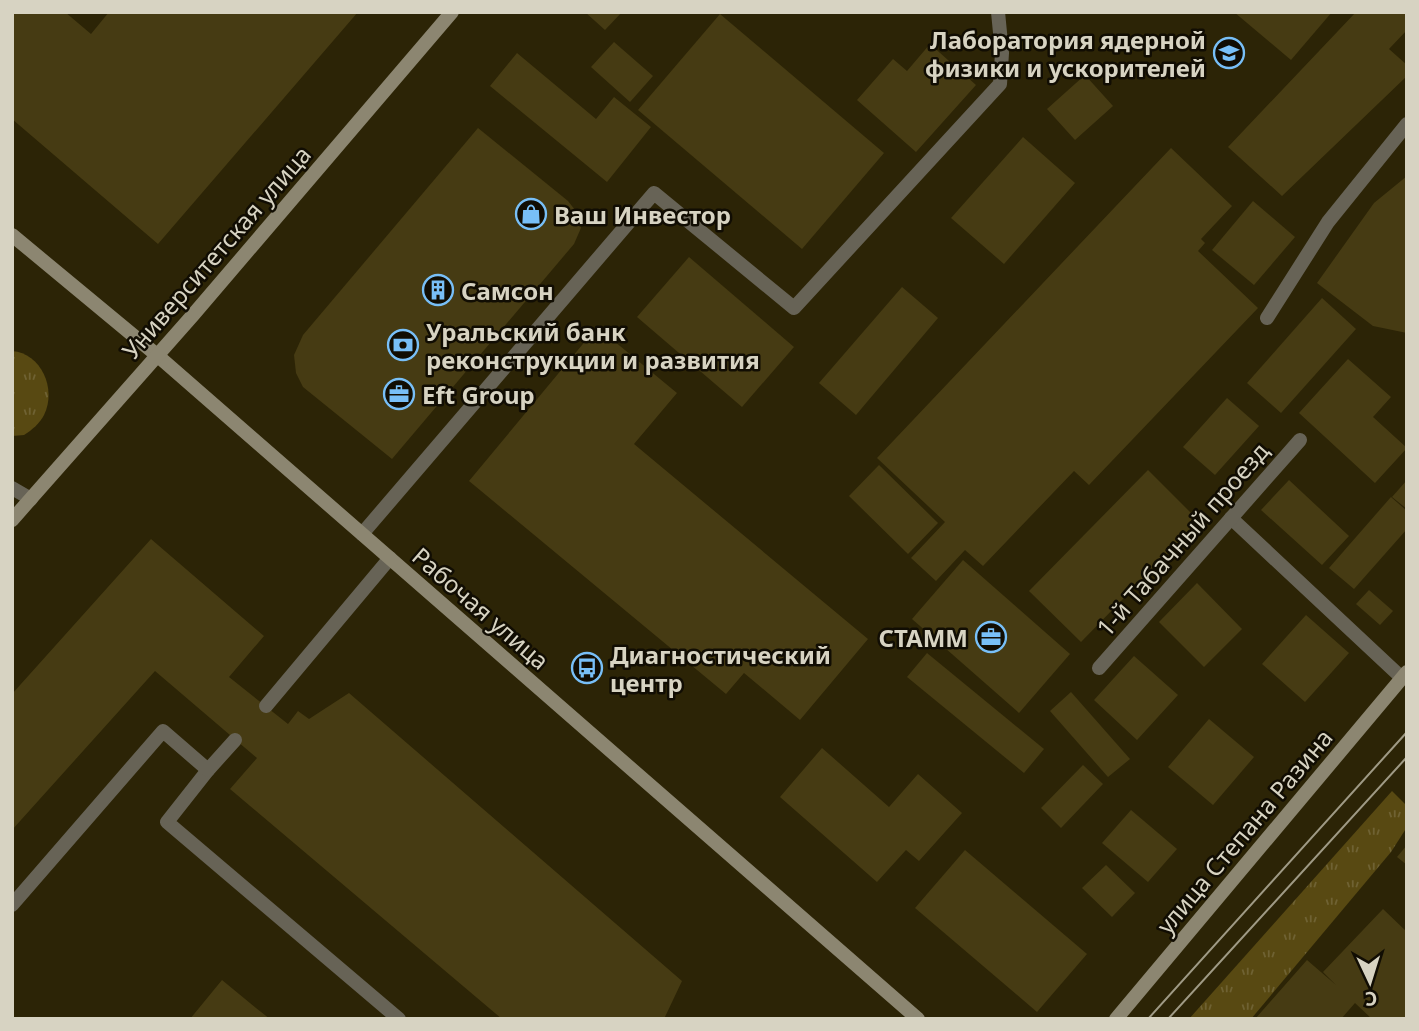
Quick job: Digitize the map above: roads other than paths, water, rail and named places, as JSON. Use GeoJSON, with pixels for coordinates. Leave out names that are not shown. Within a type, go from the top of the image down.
{"type":"FeatureCollection","features":[{"type":"Feature","properties":{"kind":"main road","name":"Университетская улица"},"geometry":{"type":"LineString","coordinates":[[12,520],[158,356],[452,12]]}},
{"type":"Feature","properties":{"kind":"main road","name":"Рабочая улица"},"geometry":{"type":"LineString","coordinates":[[12,235],[158,356],[918,1019]]}},
{"type":"Feature","properties":{"kind":"main road","name":"улица Степана Разина"},"geometry":{"type":"LineString","coordinates":[[1116,1019],[1404,675]]}},
{"type":"Feature","properties":{"kind":"street"},"geometry":{"type":"LineString","coordinates":[[362,534],[654,193],[794,308],[1000,84],[1002,53],[998,12]]}},
{"type":"Feature","properties":{"kind":"street"},"geometry":{"type":"LineString","coordinates":[[1267,318],[1328,222],[1407,124]]}},
{"type":"Feature","properties":{"kind":"street","name":"1-й Табачный проезд"},"geometry":{"type":"LineString","coordinates":[[1099,668],[1300,440]]}},
{"type":"Feature","properties":{"kind":"street"},"geometry":{"type":"LineString","coordinates":[[12,488],[31,499]]}},
{"type":"Feature","properties":{"kind":"street"},"geometry":{"type":"LineString","coordinates":[[1231,518],[1404,675]]}},
{"type":"Feature","properties":{"kind":"street"},"geometry":{"type":"LineString","coordinates":[[265,706],[390,558]]}},
{"type":"Feature","properties":{"kind":"street"},"geometry":{"type":"LineString","coordinates":[[12,905],[163,731],[208,770]]}},
{"type":"Feature","properties":{"kind":"street"},"geometry":{"type":"LineString","coordinates":[[235,740],[167,822],[399,1019]]}},
{"type":"Feature","properties":{"kind":"tram line"},"geometry":{"type":"LineString","coordinates":[[1148,1019],[1407,732]]}},
{"type":"Feature","properties":{"kind":"tram line"},"geometry":{"type":"LineString","coordinates":[[1168,1019],[1407,757]]}},
{"type":"Feature","properties":{"kind":"place","name":"Лаборатория ядерной физики и ускорителей"},"geometry":{"type":"Point","coordinates":[1229,53]}},
{"type":"Feature","properties":{"kind":"place","name":"Ваш Инвестор"},"geometry":{"type":"Point","coordinates":[531,214]}},
{"type":"Feature","properties":{"kind":"place","name":"Самсон"},"geometry":{"type":"Point","coordinates":[438,290]}},
{"type":"Feature","properties":{"kind":"place","name":"Уральский банк реконструкции и развития"},"geometry":{"type":"Point","coordinates":[403,345]}},
{"type":"Feature","properties":{"kind":"place","name":"Eft Group"},"geometry":{"type":"Point","coordinates":[399,394]}},
{"type":"Feature","properties":{"kind":"place","name":"СТАММ"},"geometry":{"type":"Point","coordinates":[991,637]}},
{"type":"Feature","properties":{"kind":"place","name":"Диагностический центр"},"geometry":{"type":"Point","coordinates":[587,668]}}]}
